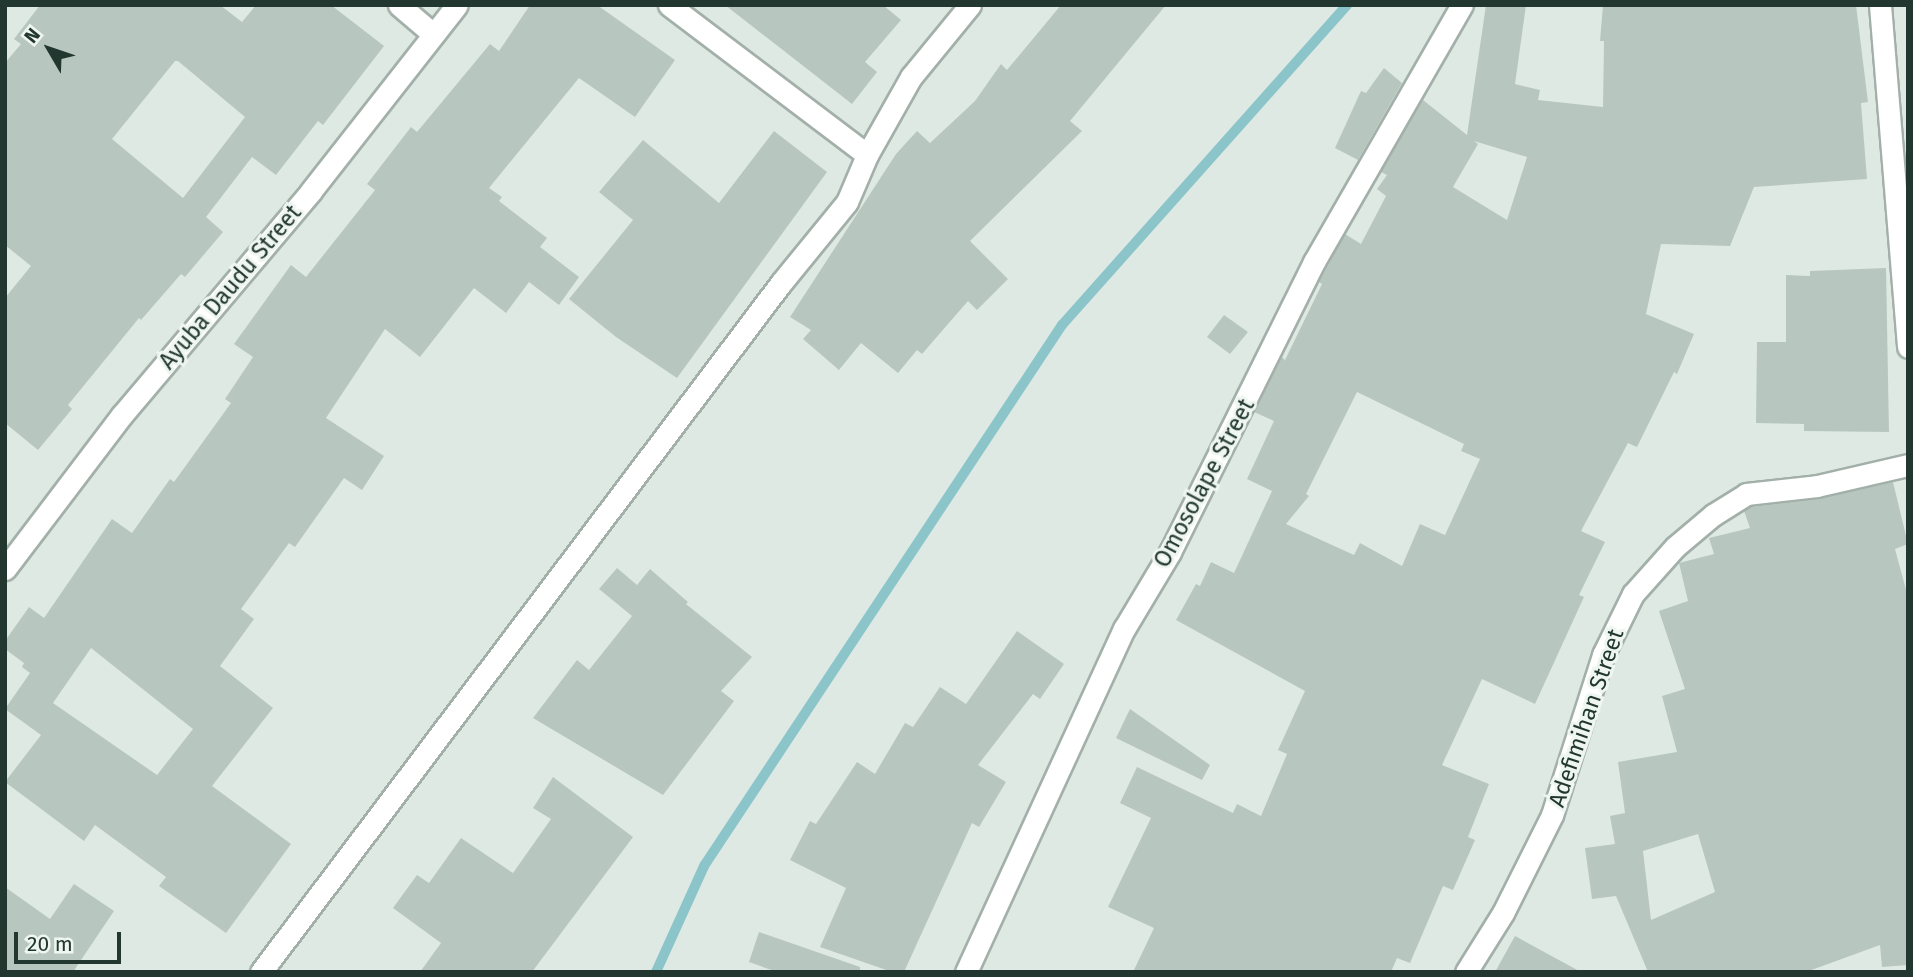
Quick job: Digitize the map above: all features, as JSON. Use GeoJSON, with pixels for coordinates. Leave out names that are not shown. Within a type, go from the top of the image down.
{"type":"FeatureCollection","features":[{"type":"Feature","properties":{"kind":"street"},"geometry":{"type":"LineString","coordinates":[[399,5],[433,34]]}},
{"type":"Feature","properties":{"kind":"street","name":"Ayuba Daudu Street"},"geometry":{"type":"LineString","coordinates":[[5,569],[122,415],[311,191],[457,5]]}},
{"type":"Feature","properties":{"kind":"street"},"geometry":{"type":"LineString","coordinates":[[669,5],[867,155]]}},
{"type":"Feature","properties":{"kind":"street"},"geometry":{"type":"LineString","coordinates":[[261,972],[781,283],[847,202],[867,155],[911,77],[970,5]]}},
{"type":"Feature","properties":{"kind":"street","name":"Omosolape Street"},"geometry":{"type":"LineString","coordinates":[[966,972],[1124,629],[1170,552],[1314,262],[1462,5]]}},
{"type":"Feature","properties":{"kind":"street"},"geometry":{"type":"LineString","coordinates":[[1880,5],[1908,347]]}},
{"type":"Feature","properties":{"kind":"street","name":"Adefimihan Street"},"geometry":{"type":"LineString","coordinates":[[1466,972],[1503,913],[1552,816],[1604,655],[1633,594],[1675,547],[1713,515],[1746,494],[1817,486],[1908,465]]}},
{"type":"Feature","properties":{"kind":"building"},"geometry":{"type":"Polygon","coordinates":[[[40,5],[220,5],[242,22],[256,5],[331,5],[384,46],[323,125],[318,121],[276,175],[252,157],[206,217],[223,232],[185,277],[181,274],[141,320],[139,318],[68,405],[72,409],[38,450],[5,423],[5,298],[31,266],[5,245],[5,63],[21,44],[14,39],[40,5]],[[175,61],[112,139],[183,198],[245,117],[175,61]]]}},
{"type":"Feature","properties":{"kind":"building"},"geometry":{"type":"Polygon","coordinates":[[[530,5],[597,5],[675,60],[635,117],[579,78],[489,188],[502,197],[499,201],[547,238],[540,247],[579,277],[559,305],[529,282],[506,313],[474,288],[420,357],[385,329],[326,418],[384,456],[362,490],[344,478],[295,547],[289,543],[241,609],[254,619],[220,666],[273,708],[212,786],[291,844],[226,933],[159,886],[166,877],[95,825],[84,841],[5,782],[41,735],[5,709],[30,673],[22,667],[24,663],[5,649],[5,641],[29,607],[44,618],[112,519],[132,533],[170,479],[174,482],[231,403],[225,399],[253,357],[234,344],[291,265],[306,277],[375,190],[367,184],[411,127],[417,132],[490,44],[499,51],[530,5]],[[91,648],[53,703],[157,775],[193,729],[91,648]]]}},
{"type":"Feature","properties":{"kind":"building"},"geometry":{"type":"Polygon","coordinates":[[[725,5],[883,5],[901,20],[865,62],[877,72],[852,104],[725,5]]]}},
{"type":"Feature","properties":{"kind":"building"},"geometry":{"type":"Polygon","coordinates":[[[1061,5],[1166,5],[1070,121],[1082,131],[970,241],[1008,279],[977,310],[968,301],[922,354],[917,350],[898,373],[861,343],[839,370],[803,339],[811,330],[790,317],[896,154],[917,131],[930,143],[975,101],[1001,64],[1007,70],[1061,5]]]}},
{"type":"Feature","properties":{"kind":"building"},"geometry":{"type":"Polygon","coordinates":[[[1486,5],[1526,5],[1515,84],[1540,90],[1538,100],[1603,107],[1604,41],[1600,41],[1603,5],[1856,5],[1868,102],[1861,103],[1867,179],[1754,187],[1730,246],[1661,244],[1646,314],[1694,334],[1677,374],[1674,372],[1637,447],[1628,443],[1581,531],[1605,542],[1579,595],[1584,597],[1535,704],[1482,679],[1442,765],[1489,784],[1468,837],[1475,840],[1453,890],[1443,886],[1410,963],[1397,958],[1391,972],[1133,972],[1154,928],[1108,907],[1151,818],[1120,803],[1137,767],[1233,813],[1237,804],[1261,816],[1287,754],[1278,750],[1305,691],[1176,620],[1196,584],[1200,586],[1211,562],[1234,573],[1272,491],[1247,479],[1274,421],[1254,412],[1282,357],[1285,360],[1322,284],[1319,282],[1345,234],[1361,244],[1386,196],[1377,189],[1387,175],[1381,172],[1423,100],[1467,135],[1486,5]],[[1474,141],[1478,144],[1453,187],[1507,220],[1527,157],[1474,141]],[[1357,392],[1306,494],[1309,496],[1286,524],[1354,555],[1360,543],[1402,566],[1420,524],[1445,535],[1480,459],[1461,451],[1464,444],[1357,392]]]}},
{"type":"Feature","properties":{"kind":"building"},"geometry":{"type":"Polygon","coordinates":[[[1384,68],[1402,83],[1358,160],[1335,148],[1361,91],[1366,93],[1384,68]]]}},
{"type":"Feature","properties":{"kind":"building"},"geometry":{"type":"Polygon","coordinates":[[[774,131],[827,172],[677,378],[616,337],[569,299],[633,220],[599,192],[643,140],[719,203],[774,131]]]}},
{"type":"Feature","properties":{"kind":"building"},"geometry":{"type":"Polygon","coordinates":[[[1886,268],[1889,432],[1804,431],[1804,424],[1756,423],[1757,342],[1786,342],[1786,275],[1810,276],[1810,271],[1886,268]]]}},
{"type":"Feature","properties":{"kind":"building"},"geometry":{"type":"Polygon","coordinates":[[[1224,315],[1248,332],[1230,354],[1207,337],[1224,315]]]}},
{"type":"Feature","properties":{"kind":"building"},"geometry":{"type":"Polygon","coordinates":[[[1893,482],[1908,544],[1895,549],[1908,597],[1908,965],[1882,967],[1880,945],[1806,972],[1648,972],[1616,896],[1592,899],[1585,848],[1615,844],[1610,816],[1625,813],[1618,762],[1677,752],[1662,696],[1685,689],[1659,611],[1688,601],[1679,563],[1714,554],[1709,538],[1750,528],[1744,511],[1750,507],[1819,499],[1893,482]],[[1698,834],[1643,851],[1651,920],[1715,892],[1698,834]]]}},
{"type":"Feature","properties":{"kind":"building"},"geometry":{"type":"Polygon","coordinates":[[[617,568],[637,585],[650,569],[688,602],[686,604],[752,657],[721,691],[734,701],[663,795],[533,718],[577,660],[589,670],[632,616],[599,589],[617,568]]]}},
{"type":"Feature","properties":{"kind":"building"},"geometry":{"type":"Polygon","coordinates":[[[1017,631],[1064,664],[1040,699],[1033,694],[978,765],[1006,782],[979,827],[972,823],[904,972],[892,972],[820,947],[846,888],[790,860],[810,821],[816,824],[857,762],[875,774],[905,723],[913,727],[940,687],[966,704],[1017,631]]]}},
{"type":"Feature","properties":{"kind":"building"},"geometry":{"type":"Polygon","coordinates":[[[1130,709],[1210,765],[1202,780],[1116,738],[1130,709]]]}},
{"type":"Feature","properties":{"kind":"building"},"geometry":{"type":"Polygon","coordinates":[[[553,777],[633,837],[532,972],[420,972],[441,943],[393,908],[417,875],[429,883],[461,838],[513,873],[551,819],[533,808],[553,777]]]}},
{"type":"Feature","properties":{"kind":"building"},"geometry":{"type":"Polygon","coordinates":[[[74,884],[114,911],[73,972],[5,972],[5,887],[50,919],[74,884]]]}},
{"type":"Feature","properties":{"kind":"building"},"geometry":{"type":"Polygon","coordinates":[[[759,932],[860,967],[860,972],[777,972],[749,962],[759,932]]]}},
{"type":"Feature","properties":{"kind":"building"},"geometry":{"type":"Polygon","coordinates":[[[1515,936],[1581,972],[1495,972],[1515,936]]]}},
{"type":"Feature","properties":{"kind":"waterway"},"geometry":{"type":"LineString","coordinates":[[656,972],[704,866],[1062,325],[1347,5]]}}]}
